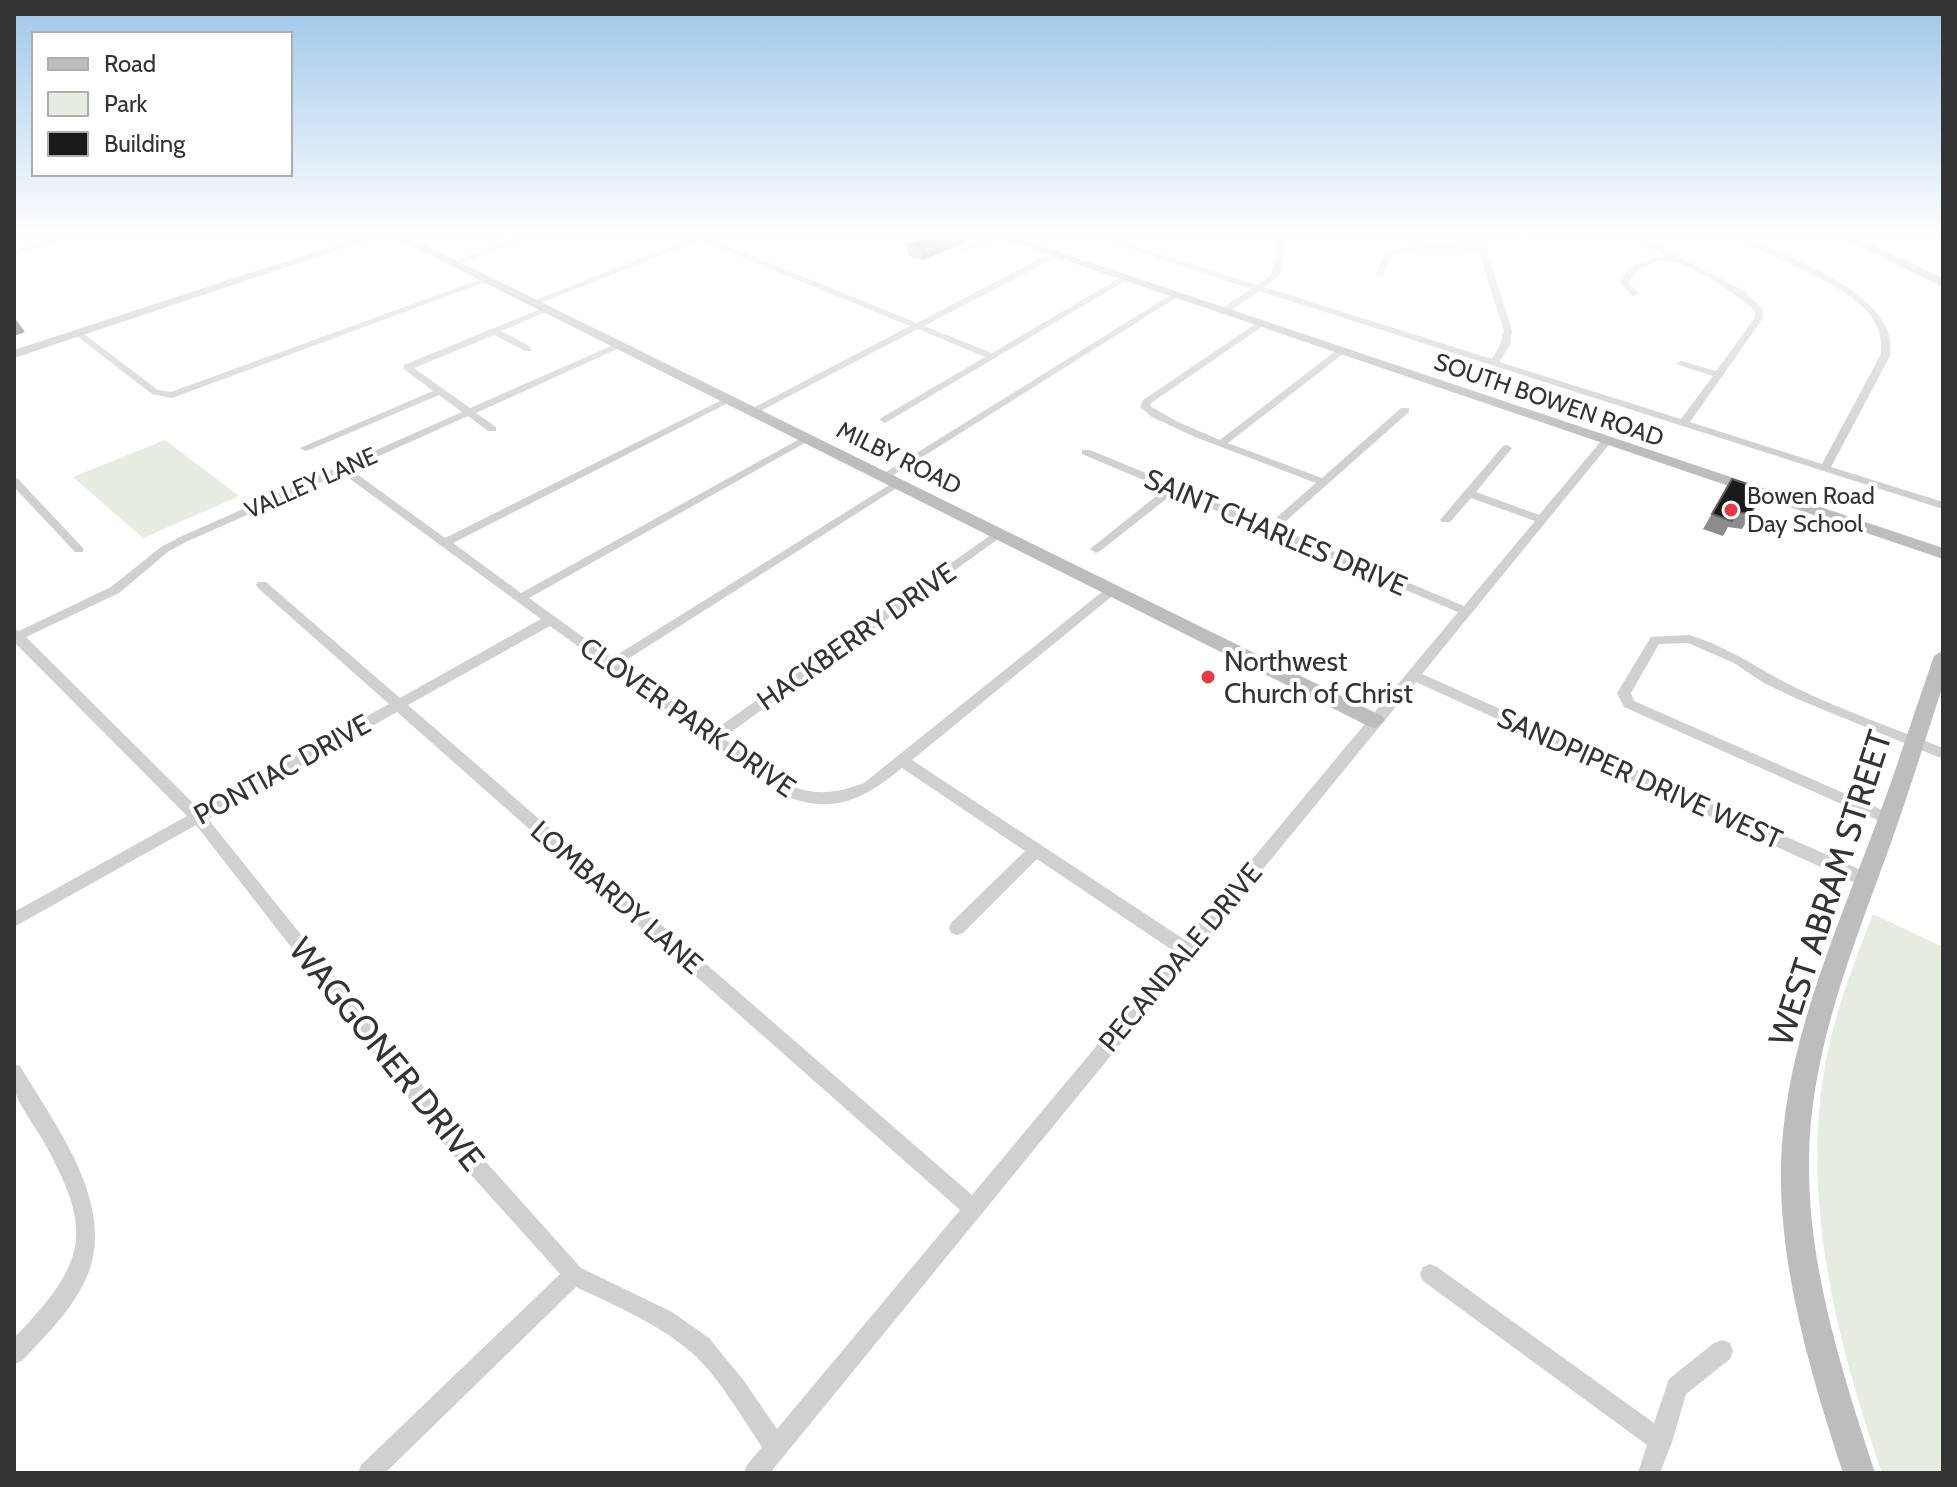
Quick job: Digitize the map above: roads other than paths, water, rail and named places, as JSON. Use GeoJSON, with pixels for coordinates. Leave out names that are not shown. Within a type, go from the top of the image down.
{"type":"FeatureCollection","features":[{"type":"Feature","properties":{"kind":"main road"},"geometry":{"type":"LineString","coordinates":[[14,354],[155,307]]}},
{"type":"Feature","properties":{"kind":"main road","name":"MILBY ROAD"},"geometry":{"type":"LineString","coordinates":[[542,307],[1375,721]]}},
{"type":"Feature","properties":{"kind":"main road","name":"SOUTH BOWEN ROAD"},"geometry":{"type":"LineString","coordinates":[[1209,307],[1943,554]]}},
{"type":"Feature","properties":{"kind":"main road"},"geometry":{"type":"LineString","coordinates":[[1905,542],[1943,566]]}},
{"type":"Feature","properties":{"kind":"main road","name":"WEST ABRAM STREET"},"geometry":{"type":"LineString","coordinates":[[1859,1473],[1841,1420],[1807,1277],[1795,1166],[1806,1057],[1833,969],[1889,819],[1943,656]]}},
{"type":"Feature","properties":{"kind":"street"},"geometry":{"type":"LineString","coordinates":[[77,333],[155,392],[172,395],[412,307]]}},
{"type":"Feature","properties":{"kind":"street"},"geometry":{"type":"LineString","coordinates":[[492,429],[438,392],[408,366],[494,331],[536,307]]}},
{"type":"Feature","properties":{"kind":"street"},"geometry":{"type":"LineString","coordinates":[[871,307],[993,357]]}},
{"type":"Feature","properties":{"kind":"street"},"geometry":{"type":"LineString","coordinates":[[753,412],[953,307]]}},
{"type":"Feature","properties":{"kind":"street"},"geometry":{"type":"LineString","coordinates":[[885,420],[1077,307]]}},
{"type":"Feature","properties":{"kind":"street"},"geometry":{"type":"LineString","coordinates":[[883,477],[1157,307]]}},
{"type":"Feature","properties":{"kind":"street"},"geometry":{"type":"LineString","coordinates":[[1223,312],[1230,307]]}},
{"type":"Feature","properties":{"kind":"street"},"geometry":{"type":"LineString","coordinates":[[1321,307],[1943,506]]}},
{"type":"Feature","properties":{"kind":"street"},"geometry":{"type":"LineString","coordinates":[[1494,363],[1505,345],[1508,331],[1500,307]]}},
{"type":"Feature","properties":{"kind":"street"},"geometry":{"type":"LineString","coordinates":[[1684,423],[1759,318],[1756,307]]}},
{"type":"Feature","properties":{"kind":"street"},"geometry":{"type":"LineString","coordinates":[[1825,468],[1886,354],[1886,333],[1866,307]]}},
{"type":"Feature","properties":{"kind":"street"},"geometry":{"type":"LineString","coordinates":[[1260,324],[1146,402],[1145,407],[1150,413],[1322,482]]}},
{"type":"Feature","properties":{"kind":"street"},"geometry":{"type":"LineString","coordinates":[[494,331],[528,349]]}},
{"type":"Feature","properties":{"kind":"street","name":"VALLEY LANE"},"geometry":{"type":"LineString","coordinates":[[15,636],[115,590],[165,549],[184,539],[619,346]]}},
{"type":"Feature","properties":{"kind":"street"},"geometry":{"type":"LineString","coordinates":[[1222,443],[1341,351]]}},
{"type":"Feature","properties":{"kind":"street"},"geometry":{"type":"LineString","coordinates":[[1681,364],[1718,375]]}},
{"type":"Feature","properties":{"kind":"street"},"geometry":{"type":"LineString","coordinates":[[305,448],[438,392]]}},
{"type":"Feature","properties":{"kind":"street"},"geometry":{"type":"LineString","coordinates":[[446,542],[729,400]]}},
{"type":"Feature","properties":{"kind":"street"},"geometry":{"type":"LineString","coordinates":[[1272,528],[1405,410]]}},
{"type":"Feature","properties":{"kind":"street"},"geometry":{"type":"LineString","coordinates":[[521,598],[807,439]]}},
{"type":"Feature","properties":{"kind":"street","name":"PECANDALE DRIVE"},"geometry":{"type":"LineString","coordinates":[[755,1473],[1606,442]]}},
{"type":"Feature","properties":{"kind":"street"},"geometry":{"type":"LineString","coordinates":[[1446,520],[1507,448]]}},
{"type":"Feature","properties":{"kind":"street","name":"SAINT CHARLES DRIVE"},"geometry":{"type":"LineString","coordinates":[[1086,452],[1466,611]]}},
{"type":"Feature","properties":{"kind":"street","name":"CLOVER PARK DRIVE"},"geometry":{"type":"LineString","coordinates":[[343,469],[793,796],[812,800],[848,795],[869,787],[1112,590]]}},
{"type":"Feature","properties":{"kind":"street"},"geometry":{"type":"LineString","coordinates":[[14,481],[79,550]]}},
{"type":"Feature","properties":{"kind":"street"},"geometry":{"type":"LineString","coordinates":[[611,664],[898,484]]}},
{"type":"Feature","properties":{"kind":"street"},"geometry":{"type":"LineString","coordinates":[[1096,549],[1172,489]]}},
{"type":"Feature","properties":{"kind":"street"},"geometry":{"type":"LineString","coordinates":[[1468,493],[1542,520]]}},
{"type":"Feature","properties":{"kind":"street","name":"HACKBERRY DRIVE"},"geometry":{"type":"LineString","coordinates":[[713,738],[999,534]]}},
{"type":"Feature","properties":{"kind":"street","name":"LOMBARDY LANE"},"geometry":{"type":"LineString","coordinates":[[262,585],[972,1208]]}},
{"type":"Feature","properties":{"kind":"street","name":"PONTIAC DRIVE"},"geometry":{"type":"LineString","coordinates":[[14,920],[550,620]]}},
{"type":"Feature","properties":{"kind":"street","name":"WAGGONER DRIVE"},"geometry":{"type":"LineString","coordinates":[[15,636],[197,816],[461,1149],[574,1275],[665,1319],[701,1346],[736,1389],[776,1448]]}},
{"type":"Feature","properties":{"kind":"street"},"geometry":{"type":"LineString","coordinates":[[1889,819],[1629,704],[1624,693],[1655,640],[1668,637],[1689,639],[1739,660],[1800,695],[1943,754]]}},
{"type":"Feature","properties":{"kind":"street","name":"SANDPIPER DRIVE WEST"},"geometry":{"type":"LineString","coordinates":[[1413,675],[1866,880]]}},
{"type":"Feature","properties":{"kind":"street"},"geometry":{"type":"LineString","coordinates":[[902,761],[1186,950]]}},
{"type":"Feature","properties":{"kind":"street"},"geometry":{"type":"LineString","coordinates":[[957,928],[1036,850]]}},
{"type":"Feature","properties":{"kind":"street"},"geometry":{"type":"LineString","coordinates":[[14,1072],[82,1198],[89,1232],[88,1250],[76,1280],[56,1309],[14,1353]]}},
{"type":"Feature","properties":{"kind":"street"},"geometry":{"type":"LineString","coordinates":[[1430,1274],[1661,1442]]}},
{"type":"Feature","properties":{"kind":"street"},"geometry":{"type":"LineString","coordinates":[[369,1473],[574,1275]]}},
{"type":"Feature","properties":{"kind":"street"},"geometry":{"type":"LineString","coordinates":[[1649,1473],[1677,1387],[1722,1351]]}},
{"type":"Feature","properties":{"kind":"place","name":"Bowen Road Day School"},"geometry":{"type":"Point","coordinates":[1731,510]}},
{"type":"Feature","properties":{"kind":"place","name":"Northwest Church of Christ"},"geometry":{"type":"Point","coordinates":[1208,677]}}]}
